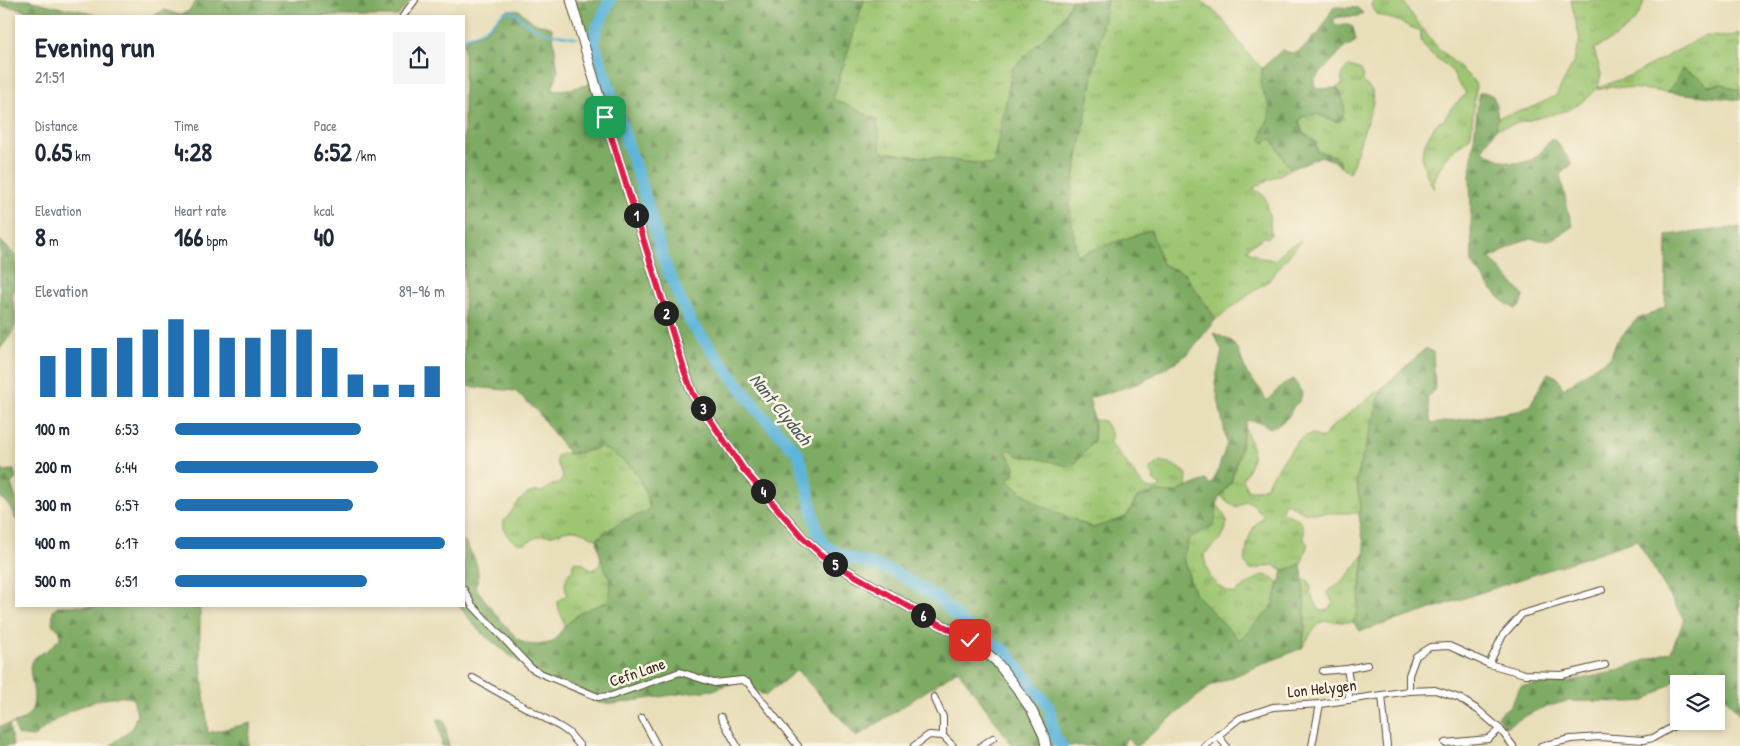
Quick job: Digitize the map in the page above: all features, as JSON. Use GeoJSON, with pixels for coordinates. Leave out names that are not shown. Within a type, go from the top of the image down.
{"type":"FeatureCollection","features":[{"type":"Feature","properties":{"kind":"main road"},"geometry":{"type":"LineString","coordinates":[[571,0],[611,136],[693,394],[743,469],[803,538],[821,554],[898,601],[970,640],[996,661],[1032,711],[1044,736],[1046,746]]}},
{"type":"Feature","properties":{"kind":"street"},"geometry":{"type":"LineString","coordinates":[[404,15],[415,0]]}},
{"type":"Feature","properties":{"kind":"street"},"geometry":{"type":"LineString","coordinates":[[1489,664],[1503,634],[1522,614],[1602,590]]}},
{"type":"Feature","properties":{"kind":"street","name":"Cefn Lane"},"geometry":{"type":"LineString","coordinates":[[465,592],[472,605],[531,668],[540,673],[605,697],[680,672],[714,683],[742,680],[748,683],[798,746]]}},
{"type":"Feature","properties":{"kind":"street"},"geometry":{"type":"LineString","coordinates":[[1409,691],[1409,675],[1416,656],[1430,647],[1449,646],[1489,664],[1525,674],[1562,675],[1604,665]]}},
{"type":"Feature","properties":{"kind":"street"},"geometry":{"type":"LineString","coordinates":[[1323,671],[1368,665]]}},
{"type":"Feature","properties":{"kind":"street"},"geometry":{"type":"LineString","coordinates":[[1347,669],[1349,700]]}},
{"type":"Feature","properties":{"kind":"street"},"geometry":{"type":"LineString","coordinates":[[473,678],[562,728],[580,746]]}},
{"type":"Feature","properties":{"kind":"street","name":"Lon Helygen"},"geometry":{"type":"LineString","coordinates":[[1205,746],[1240,718],[1273,707],[1320,704],[1409,691],[1436,690],[1459,698],[1478,710],[1500,729]]}},
{"type":"Feature","properties":{"kind":"street"},"geometry":{"type":"LineString","coordinates":[[1382,694],[1387,746]]}},
{"type":"Feature","properties":{"kind":"street"},"geometry":{"type":"LineString","coordinates":[[934,697],[943,717],[943,736]]}},
{"type":"Feature","properties":{"kind":"street"},"geometry":{"type":"LineString","coordinates":[[1312,746],[1320,704]]}},
{"type":"Feature","properties":{"kind":"street"},"geometry":{"type":"LineString","coordinates":[[722,717],[737,746]]}},
{"type":"Feature","properties":{"kind":"street"},"geometry":{"type":"LineString","coordinates":[[642,718],[656,746]]}},
{"type":"Feature","properties":{"kind":"street"},"geometry":{"type":"LineString","coordinates":[[1541,746],[1581,738],[1600,737],[1643,740],[1653,738],[1670,728]]}},
{"type":"Feature","properties":{"kind":"street"},"geometry":{"type":"LineString","coordinates":[[1445,743],[1488,739],[1500,729],[1513,746]]}},
{"type":"Feature","properties":{"kind":"street"},"geometry":{"type":"LineString","coordinates":[[914,746],[929,735],[943,736],[953,746]]}},
{"type":"Feature","properties":{"kind":"street"},"geometry":{"type":"LineString","coordinates":[[1218,735],[1226,746]]}},
{"type":"Feature","properties":{"kind":"street"},"geometry":{"type":"LineString","coordinates":[[982,746],[992,742]]}},
{"type":"Feature","properties":{"kind":"green space"},"geometry":{"type":"Polygon","coordinates":[[[0,0],[28,0],[95,15],[39,15],[17,8],[0,6],[0,0]]]}},
{"type":"Feature","properties":{"kind":"green space"},"geometry":{"type":"Polygon","coordinates":[[[197,0],[411,0],[399,15],[180,15],[189,11],[197,0]]]}},
{"type":"Feature","properties":{"kind":"green space"},"geometry":{"type":"Polygon","coordinates":[[[575,0],[864,0],[833,99],[877,119],[881,152],[993,165],[1013,68],[1062,19],[1072,0],[1107,0],[1069,205],[1077,255],[1151,230],[1162,264],[1185,274],[1216,319],[1188,354],[1140,383],[1089,398],[1094,420],[1094,441],[1072,467],[1019,456],[1010,449],[1006,453],[1015,466],[1014,476],[1007,477],[1011,484],[1040,505],[1093,528],[1126,517],[1137,497],[1156,492],[1174,493],[1205,480],[1211,485],[1227,443],[1215,383],[1222,351],[1214,333],[1231,341],[1238,350],[1247,374],[1260,389],[1267,401],[1283,384],[1294,379],[1302,393],[1300,401],[1293,407],[1288,417],[1279,424],[1270,428],[1262,423],[1247,420],[1231,482],[1218,500],[1214,525],[1189,538],[1183,558],[1194,593],[1239,640],[1272,607],[1283,571],[1301,564],[1304,606],[1302,648],[1210,686],[1137,746],[1127,737],[1123,746],[1013,746],[958,670],[857,737],[797,670],[765,696],[740,680],[713,690],[613,704],[599,703],[534,674],[480,632],[460,607],[465,607],[465,542],[478,569],[475,587],[506,627],[525,643],[536,645],[553,642],[564,627],[581,612],[607,602],[610,585],[600,557],[597,539],[616,525],[631,517],[642,514],[650,508],[639,478],[628,465],[612,453],[601,447],[569,454],[537,411],[515,391],[465,386],[465,40],[487,29],[508,10],[519,10],[533,22],[552,28],[558,72],[552,90],[570,89],[598,82],[575,0]]]}},
{"type":"Feature","properties":{"kind":"green space"},"geometry":{"type":"Polygon","coordinates":[[[864,0],[1072,0],[1062,19],[1013,68],[993,165],[881,152],[833,99],[864,0]]]}},
{"type":"Feature","properties":{"kind":"green space"},"geometry":{"type":"Polygon","coordinates":[[[1107,0],[1202,0],[1222,19],[1247,53],[1262,68],[1261,88],[1270,106],[1269,118],[1263,131],[1276,144],[1291,169],[1253,188],[1266,199],[1271,235],[1267,238],[1264,237],[1247,248],[1247,250],[1261,258],[1275,260],[1288,247],[1301,241],[1269,280],[1216,319],[1185,274],[1162,264],[1077,255],[1069,205],[1107,0]]]}},
{"type":"Feature","properties":{"kind":"green space"},"geometry":{"type":"Polygon","coordinates":[[[1373,0],[1403,0],[1406,7],[1437,47],[1471,78],[1476,85],[1471,135],[1444,162],[1436,177],[1434,189],[1425,170],[1422,155],[1423,148],[1438,122],[1443,121],[1452,107],[1466,94],[1452,71],[1426,49],[1420,31],[1378,15],[1371,6],[1373,0]]]}},
{"type":"Feature","properties":{"kind":"green space"},"geometry":{"type":"Polygon","coordinates":[[[1571,0],[1644,0],[1632,24],[1618,36],[1594,49],[1601,74],[1598,88],[1589,97],[1569,110],[1495,129],[1498,117],[1528,109],[1556,96],[1573,64],[1580,40],[1571,0]]]}},
{"type":"Feature","properties":{"kind":"green space"},"geometry":{"type":"Polygon","coordinates":[[[1333,8],[1358,8],[1363,13],[1360,16],[1338,17],[1333,20],[1336,25],[1353,27],[1356,41],[1343,49],[1314,80],[1314,84],[1316,89],[1336,88],[1342,96],[1345,105],[1344,114],[1338,122],[1317,114],[1302,117],[1299,122],[1303,133],[1316,142],[1317,151],[1335,156],[1340,161],[1340,166],[1334,161],[1321,156],[1291,169],[1271,138],[1264,143],[1261,140],[1269,118],[1270,106],[1261,88],[1262,68],[1282,50],[1291,53],[1298,52],[1306,46],[1312,38],[1318,35],[1333,8]]]}},
{"type":"Feature","properties":{"kind":"green space"},"geometry":{"type":"Polygon","coordinates":[[[164,10],[180,15],[155,15],[164,10]]]}},
{"type":"Feature","properties":{"kind":"green space"},"geometry":{"type":"Polygon","coordinates":[[[1740,33],[1740,89],[1737,90],[1722,84],[1708,86],[1696,76],[1682,70],[1677,80],[1667,92],[1610,86],[1603,89],[1598,88],[1634,74],[1704,36],[1727,37],[1740,33]]]}},
{"type":"Feature","properties":{"kind":"green space"},"geometry":{"type":"Polygon","coordinates":[[[1350,66],[1361,70],[1363,82],[1372,90],[1373,103],[1350,173],[1340,166],[1340,161],[1335,156],[1317,151],[1316,142],[1303,133],[1299,122],[1302,117],[1317,114],[1338,122],[1343,118],[1342,94],[1336,88],[1342,85],[1343,74],[1350,66]]]}},
{"type":"Feature","properties":{"kind":"green space"},"geometry":{"type":"Polygon","coordinates":[[[1682,69],[1696,76],[1708,86],[1722,84],[1737,90],[1740,89],[1740,100],[1667,92],[1677,80],[1682,69]]]}},
{"type":"Feature","properties":{"kind":"green space"},"geometry":{"type":"Polygon","coordinates":[[[1479,93],[1487,93],[1493,96],[1498,120],[1495,131],[1482,150],[1503,161],[1520,163],[1535,158],[1551,139],[1556,141],[1572,164],[1560,175],[1573,226],[1549,240],[1528,239],[1521,241],[1490,258],[1524,296],[1521,305],[1515,309],[1493,291],[1472,263],[1470,176],[1479,93]]]}},
{"type":"Feature","properties":{"kind":"green space"},"geometry":{"type":"Polygon","coordinates":[[[1740,227],[1740,715],[1725,697],[1725,675],[1670,675],[1670,684],[1645,701],[1567,701],[1539,709],[1505,727],[1497,716],[1510,706],[1521,686],[1561,683],[1609,673],[1671,651],[1684,620],[1637,540],[1408,617],[1360,631],[1353,622],[1357,614],[1360,597],[1365,550],[1359,516],[1360,501],[1356,481],[1382,388],[1426,348],[1433,352],[1435,390],[1427,397],[1431,424],[1518,411],[1530,405],[1548,373],[1557,377],[1563,389],[1610,358],[1617,341],[1636,320],[1665,307],[1667,235],[1740,227]]]}},
{"type":"Feature","properties":{"kind":"green space"},"geometry":{"type":"Polygon","coordinates":[[[0,240],[15,255],[15,290],[11,292],[15,312],[15,325],[0,349],[0,240]]]}},
{"type":"Feature","properties":{"kind":"green space"},"geometry":{"type":"Polygon","coordinates":[[[1382,388],[1356,481],[1360,501],[1359,513],[1304,513],[1285,502],[1281,512],[1300,521],[1308,544],[1301,564],[1283,571],[1273,565],[1250,570],[1245,563],[1249,537],[1251,531],[1264,517],[1252,503],[1246,501],[1237,507],[1231,505],[1221,496],[1231,482],[1241,449],[1245,426],[1252,446],[1252,456],[1243,479],[1247,490],[1257,490],[1266,487],[1272,475],[1298,441],[1312,434],[1323,439],[1329,429],[1382,388]]]}},
{"type":"Feature","properties":{"kind":"green space"},"geometry":{"type":"Polygon","coordinates":[[[1094,420],[1104,421],[1111,432],[1112,438],[1109,441],[1142,484],[1151,489],[1161,486],[1153,480],[1154,475],[1150,473],[1150,468],[1160,461],[1174,465],[1187,474],[1186,488],[1174,493],[1156,492],[1126,517],[1093,528],[1040,505],[1011,484],[1007,476],[1015,466],[1006,452],[1010,449],[1019,456],[1031,457],[1094,441],[1094,420]]]}},
{"type":"Feature","properties":{"kind":"green space"},"geometry":{"type":"Polygon","coordinates":[[[601,447],[621,459],[634,471],[647,496],[650,508],[616,525],[597,539],[575,530],[544,535],[522,544],[513,541],[504,529],[504,521],[529,493],[542,492],[550,486],[560,483],[563,476],[556,461],[557,456],[601,447]]]}},
{"type":"Feature","properties":{"kind":"green space"},"geometry":{"type":"Polygon","coordinates":[[[14,470],[15,479],[11,484],[15,496],[15,518],[10,507],[0,496],[0,471],[14,470]]]}},
{"type":"Feature","properties":{"kind":"green space"},"geometry":{"type":"Polygon","coordinates":[[[1217,505],[1226,520],[1226,526],[1221,538],[1204,554],[1206,567],[1212,578],[1221,587],[1233,594],[1262,575],[1270,576],[1279,583],[1272,607],[1239,640],[1194,593],[1183,558],[1189,538],[1214,525],[1217,505]]]}},
{"type":"Feature","properties":{"kind":"green space"},"geometry":{"type":"Polygon","coordinates":[[[1364,555],[1357,614],[1353,622],[1321,622],[1302,648],[1306,624],[1303,580],[1308,580],[1311,587],[1310,593],[1320,611],[1328,610],[1333,603],[1327,592],[1343,580],[1364,555]]]}},
{"type":"Feature","properties":{"kind":"green space"},"geometry":{"type":"Polygon","coordinates":[[[601,559],[607,570],[611,585],[607,602],[581,612],[564,627],[557,601],[567,595],[566,581],[573,569],[573,564],[575,561],[582,563],[592,570],[598,567],[601,559]]]}},
{"type":"Feature","properties":{"kind":"green space"},"geometry":{"type":"Polygon","coordinates":[[[57,607],[200,607],[200,652],[208,733],[251,723],[248,746],[110,746],[131,729],[137,715],[133,698],[121,697],[94,701],[80,707],[67,713],[34,737],[17,735],[14,723],[29,714],[34,701],[30,672],[31,663],[39,654],[49,649],[60,638],[60,631],[52,624],[53,611],[57,607]]]}},
{"type":"Feature","properties":{"kind":"green space"},"geometry":{"type":"Polygon","coordinates":[[[438,719],[442,719],[445,723],[449,746],[442,746],[438,719]]]}},
{"type":"Feature","properties":{"kind":"green space"},"geometry":{"type":"Polygon","coordinates":[[[14,723],[9,725],[13,746],[0,746],[0,726],[14,723]]]}},
{"type":"Feature","properties":{"kind":"waterway","name":"Nant Clydach"},"geometry":{"type":"LineString","coordinates":[[610,0],[593,40],[642,187],[666,267],[691,323],[760,413],[798,453],[817,530],[823,544],[838,554],[895,572],[938,598],[965,625],[1006,652],[1049,707],[1055,738],[1062,746]]}},
{"type":"Feature","properties":{"kind":"waterway"},"geometry":{"type":"LineString","coordinates":[[465,38],[486,28],[505,11],[515,12],[535,28],[577,38]]}},
{"type":"Feature","properties":{"kind":"waterway","name":"Nant Clydach"},"geometry":{"type":"LineString","coordinates":[[587,39],[593,40]]}},
{"type":"Feature","properties":{"kind":"route"},"geometry":{"type":"LineString","coordinates":[[605,117],[693,394],[743,469],[803,538],[821,554],[840,567],[970,640]]}}]}
